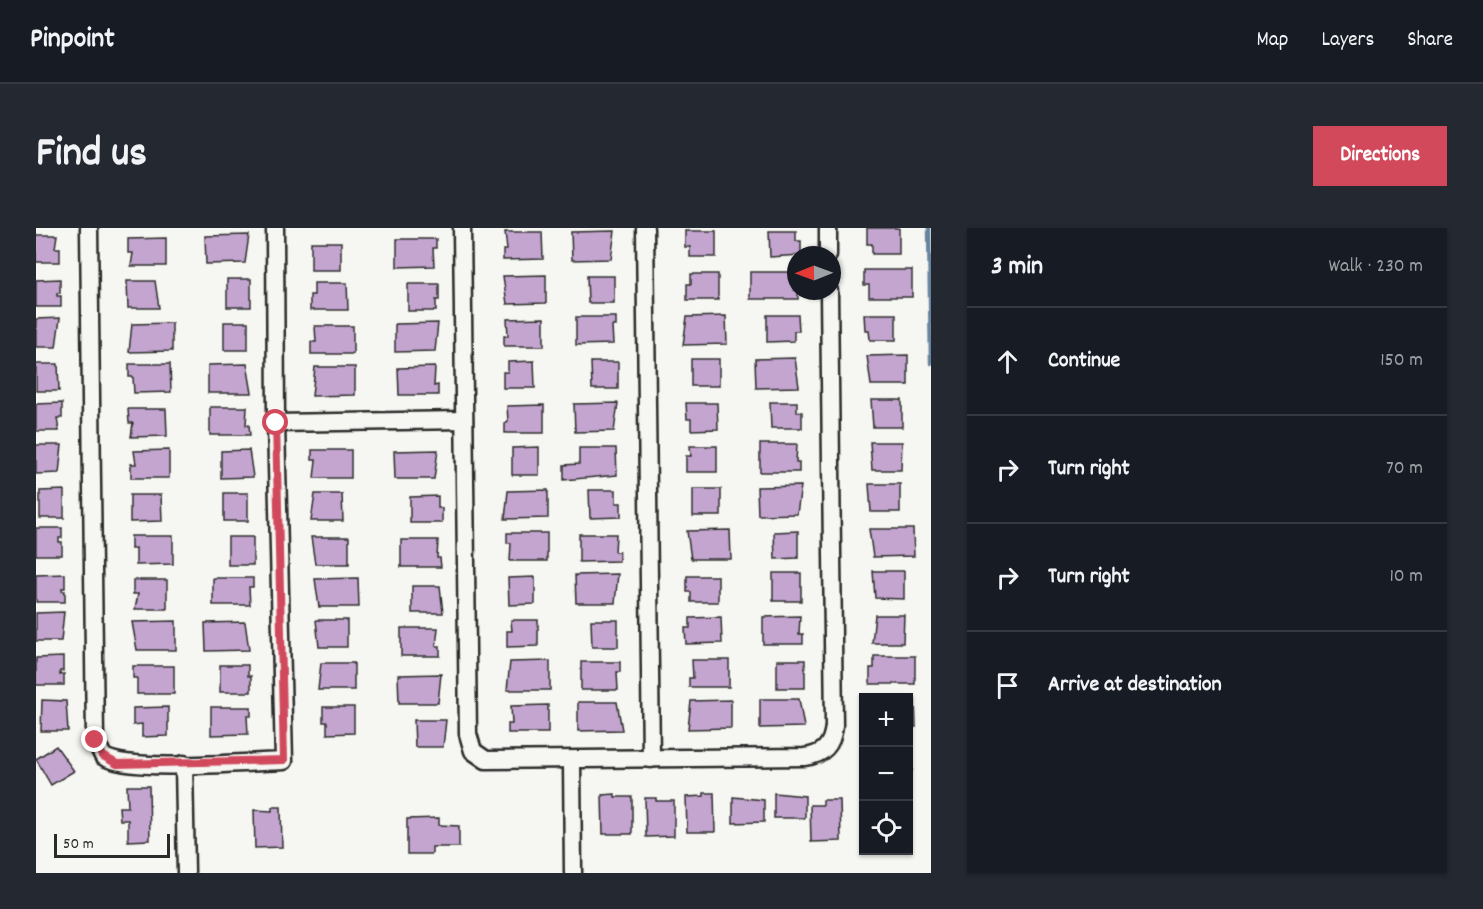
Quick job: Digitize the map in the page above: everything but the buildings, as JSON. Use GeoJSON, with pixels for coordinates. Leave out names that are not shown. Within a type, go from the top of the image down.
{"type":"FeatureCollection","features":[{"type":"Feature","properties":{"kind":"street"},"geometry":{"type":"LineString","coordinates":[[89,228],[95,740],[103,756],[117,764],[284,760],[276,423],[275,228]]}},
{"type":"Feature","properties":{"kind":"street"},"geometry":{"type":"LineString","coordinates":[[462,228],[470,744],[473,752],[486,760],[572,761],[815,756],[823,752],[833,736],[829,300]]}},
{"type":"Feature","properties":{"kind":"street"},"geometry":{"type":"LineString","coordinates":[[645,228],[651,759]]}},
{"type":"Feature","properties":{"kind":"street"},"geometry":{"type":"LineString","coordinates":[[828,228],[828,246]]}},
{"type":"Feature","properties":{"kind":"street"},"geometry":{"type":"LineString","coordinates":[[276,423],[464,420]]}},
{"type":"Feature","properties":{"kind":"street"},"geometry":{"type":"LineString","coordinates":[[572,761],[573,873]]}},
{"type":"Feature","properties":{"kind":"street"},"geometry":{"type":"LineString","coordinates":[[184,764],[186,873]]}},
{"type":"Feature","properties":{"kind":"waterway"},"geometry":{"type":"LineString","coordinates":[[929,228],[931,363]]}},
{"type":"Feature","properties":{"kind":"route"},"geometry":{"type":"LineString","coordinates":[[95,740],[103,756],[117,764],[284,760],[276,423]]}}]}
